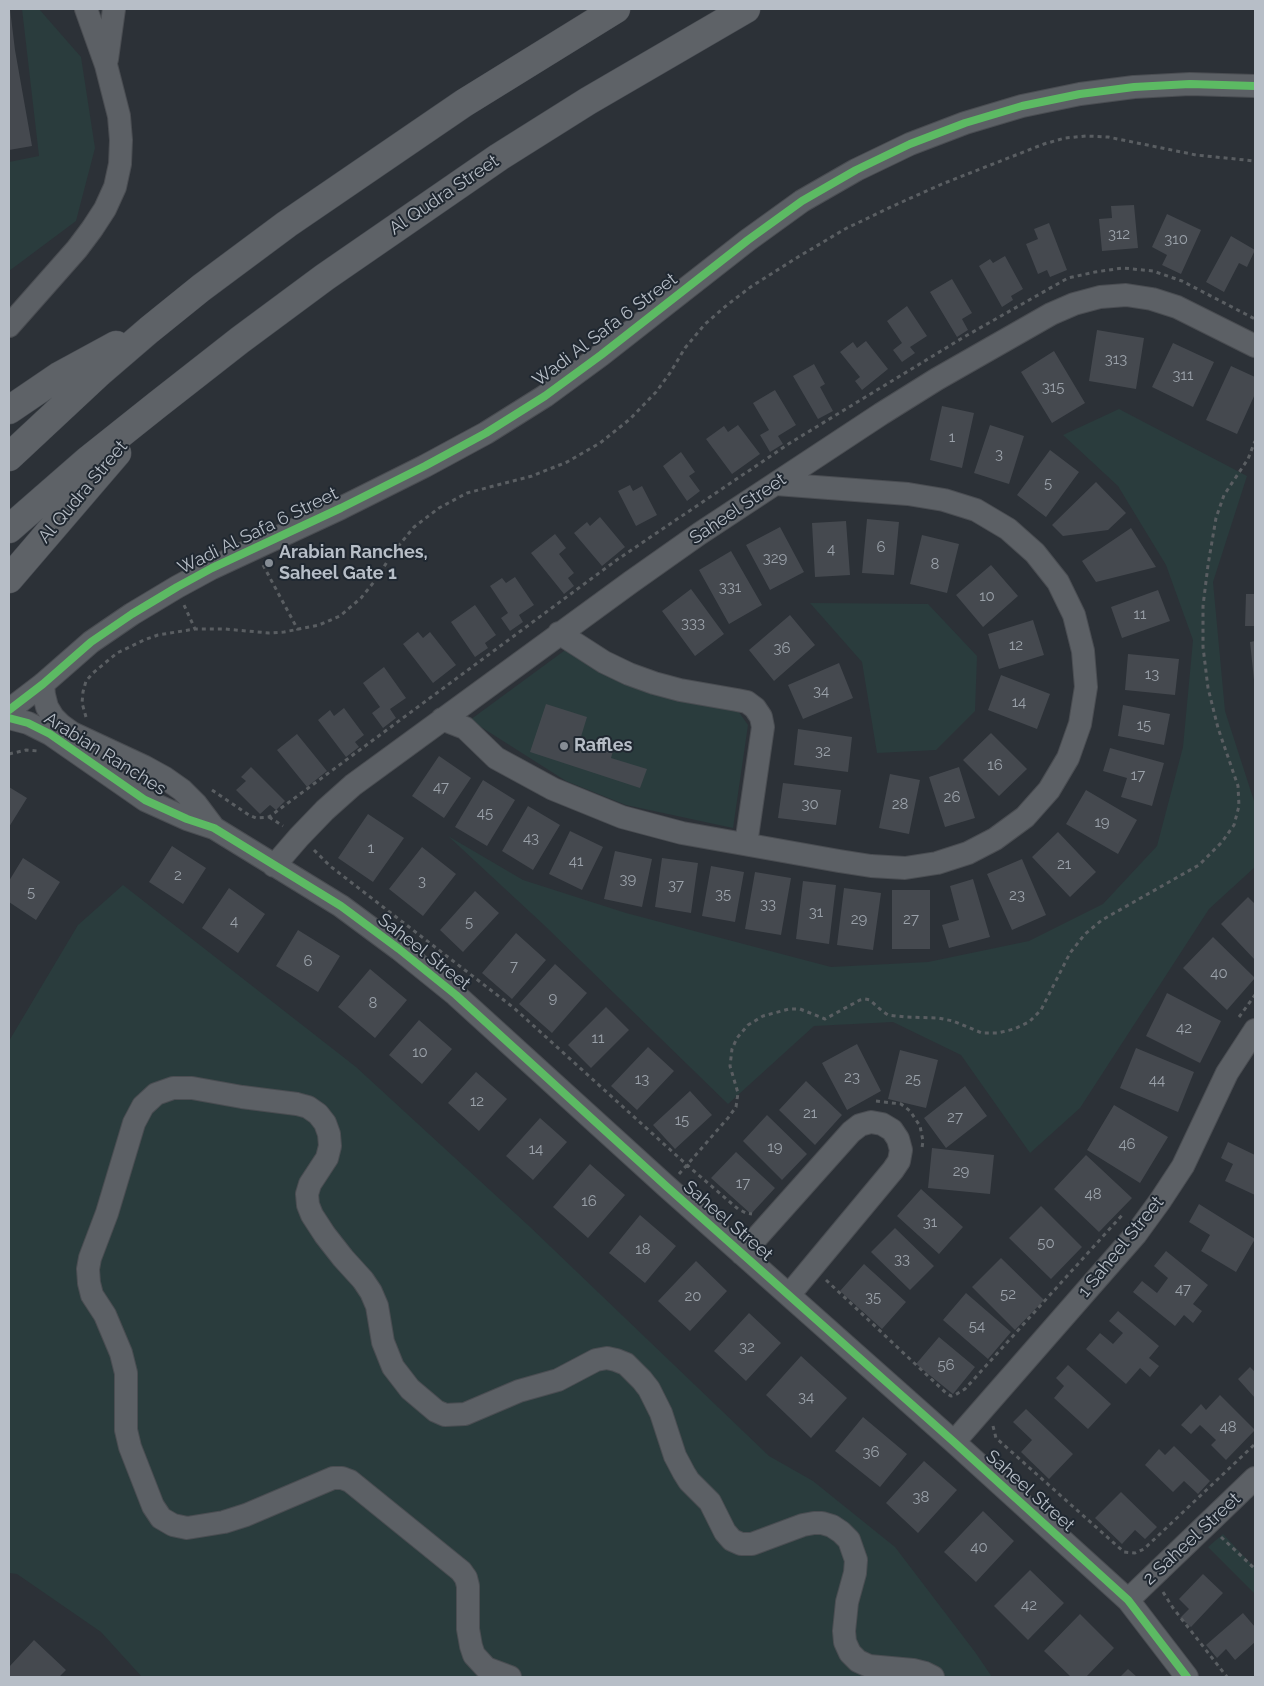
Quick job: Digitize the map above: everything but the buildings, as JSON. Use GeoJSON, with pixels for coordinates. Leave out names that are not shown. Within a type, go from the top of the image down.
{"type":"FeatureCollection","features":[{"type":"Feature","properties":{"kind":"main road"},"geometry":{"type":"LineString","coordinates":[[9,457],[99,373],[149,330],[201,288],[279,230],[375,162],[464,103],[616,9]]}},
{"type":"Feature","properties":{"kind":"main road","name":"Al Qudra Street"},"geometry":{"type":"LineString","coordinates":[[9,529],[88,460],[240,340],[325,277],[435,200],[588,101],[746,9]]}},
{"type":"Feature","properties":{"kind":"main road"},"geometry":{"type":"LineString","coordinates":[[9,410],[30,394],[88,359],[149,330]]}},
{"type":"Feature","properties":{"kind":"main road","name":"Al Qudra Street"},"geometry":{"type":"LineString","coordinates":[[9,579],[157,405]]}},
{"type":"Feature","properties":{"kind":"street"},"geometry":{"type":"LineString","coordinates":[[9,326],[77,249],[105,209],[115,187],[120,164],[119,116],[106,65],[86,9]]}},
{"type":"Feature","properties":{"kind":"street"},"geometry":{"type":"LineString","coordinates":[[90,9],[96,11],[108,9]]}},
{"type":"Feature","properties":{"kind":"street"},"geometry":{"type":"LineString","coordinates":[[106,65],[114,9]]}},
{"type":"Feature","properties":{"kind":"street","name":"Wadi Al Safa 6 Street"},"geometry":{"type":"LineString","coordinates":[[9,710],[91,642],[176,587],[425,466],[486,432],[544,396],[601,355],[702,275],[802,201],[856,170],[910,144],[965,123],[1022,106],[1080,94],[1134,87],[1190,84],[1255,86]]}},
{"type":"Feature","properties":{"kind":"street","name":"Saheel Street"},"geometry":{"type":"LineString","coordinates":[[274,866],[325,810],[353,785],[559,633],[699,534],[881,414],[937,379],[1051,314],[1074,304],[1100,297],[1126,295],[1152,299],[1177,307],[1255,346]]}},
{"type":"Feature","properties":{"kind":"street"},"geometry":{"type":"LineString","coordinates":[[442,719],[465,728],[496,758],[553,790],[622,817],[682,832],[870,866],[905,868],[937,863],[968,853],[996,839],[1025,817],[1049,790],[1068,758],[1080,724],[1086,687],[1083,651],[1074,615],[1058,582],[1035,553],[1008,529],[976,510],[944,500],[908,494],[776,484]]}},
{"type":"Feature","properties":{"kind":"street"},"geometry":{"type":"LineString","coordinates":[[559,633],[604,662],[629,674],[680,690],[747,702],[755,708],[761,716],[763,726],[746,844]]}},
{"type":"Feature","properties":{"kind":"street","name":"Arabian Ranches"},"geometry":{"type":"LineString","coordinates":[[42,684],[47,707],[61,725],[72,733],[164,778],[182,790],[197,804],[214,828]]}},
{"type":"Feature","properties":{"kind":"street","name":"Arabian Ranches"},"geometry":{"type":"LineString","coordinates":[[9,718],[50,734],[146,800],[197,804]]}},
{"type":"Feature","properties":{"kind":"street"},"geometry":{"type":"LineString","coordinates":[[123,786],[128,774],[136,763]]}},
{"type":"Feature","properties":{"kind":"street","name":"Saheel Street"},"geometry":{"type":"LineString","coordinates":[[214,828],[341,906],[400,949],[456,995],[1128,1600],[1187,1677]]}},
{"type":"Feature","properties":{"kind":"street","name":"1 Saheel Street"},"geometry":{"type":"LineString","coordinates":[[954,1442],[1136,1234],[1183,1166],[1227,1073],[1246,1026]]}},
{"type":"Feature","properties":{"kind":"street"},"geometry":{"type":"LineString","coordinates":[[510,1677],[486,1668],[474,1655],[468,1629],[468,1586],[461,1572],[350,1481],[342,1478],[333,1478],[246,1515],[224,1522],[187,1528],[173,1525],[161,1518],[153,1506],[130,1448],[126,1430],[126,1380],[121,1354],[105,1315],[92,1295],[88,1269],[90,1258],[107,1214],[134,1123],[142,1106],[156,1094],[173,1088],[192,1088],[297,1104],[308,1107],[318,1114],[327,1128],[330,1146],[327,1158],[314,1176],[307,1194],[308,1206],[324,1235],[371,1292],[377,1306],[383,1342],[393,1367],[410,1389],[436,1411],[454,1416],[464,1414],[519,1391],[558,1380],[596,1360],[607,1358],[626,1364],[649,1389],[661,1413],[675,1456],[684,1473],[710,1502],[725,1532],[732,1540],[740,1544],[752,1544],[803,1525],[814,1523],[832,1526],[841,1532],[849,1540],[856,1560],[855,1573],[846,1609],[844,1631],[845,1642],[850,1653],[858,1661],[869,1666],[913,1670],[933,1677]]}},
{"type":"Feature","properties":{"kind":"street"},"geometry":{"type":"LineString","coordinates":[[742,1254],[851,1132],[860,1125],[871,1122],[882,1124],[892,1130],[898,1139],[901,1150],[899,1161],[789,1295]]}},
{"type":"Feature","properties":{"kind":"street","name":"2 Saheel Street"},"geometry":{"type":"LineString","coordinates":[[1128,1600],[1255,1478]]}},
{"type":"Feature","properties":{"kind":"path"},"geometry":{"type":"LineString","coordinates":[[89,724],[84,714],[82,703],[86,682],[99,667],[116,653],[144,640],[158,635],[195,629],[225,629],[269,633],[298,630],[319,625],[340,616],[361,598],[378,577],[391,555],[414,527],[439,508],[467,493],[532,476],[567,462],[600,443],[630,419],[656,392],[704,324],[752,286],[845,228],[942,184],[1044,144],[1065,138],[1086,136],[1108,137],[1196,155],[1255,161]]}},
{"type":"Feature","properties":{"kind":"path"},"geometry":{"type":"LineString","coordinates":[[197,804],[256,818],[269,817],[618,559],[782,448],[964,337],[1068,278],[1123,268],[1153,271],[1182,281],[1255,319]]}},
{"type":"Feature","properties":{"kind":"path"},"geometry":{"type":"LineString","coordinates":[[666,1186],[687,1165],[736,1107],[738,1093],[730,1066],[732,1049],[737,1038],[748,1025],[763,1016],[789,1009],[800,1009],[825,1019],[865,999],[870,1000],[888,1014],[953,1021],[982,1033],[998,1033],[1014,1029],[1029,1022],[1041,1010],[1070,953],[1085,934],[1102,920],[1199,866],[1222,842],[1236,819],[1239,806],[1238,786],[1218,728],[1208,688],[1203,647],[1203,606],[1208,565],[1224,494],[1248,459],[1255,441]]}},
{"type":"Feature","properties":{"kind":"path"},"geometry":{"type":"LineString","coordinates":[[254,549],[298,630]]}},
{"type":"Feature","properties":{"kind":"path"},"geometry":{"type":"LineString","coordinates":[[176,587],[195,629]]}},
{"type":"Feature","properties":{"kind":"path"},"geometry":{"type":"LineString","coordinates":[[9,754],[26,750],[41,751]]}},
{"type":"Feature","properties":{"kind":"path"},"geometry":{"type":"LineString","coordinates":[[313,843],[313,849],[330,866],[514,1008],[738,1209],[751,1214],[756,1212]]}},
{"type":"Feature","properties":{"kind":"path"},"geometry":{"type":"LineString","coordinates":[[1246,1026],[1255,995]]}},
{"type":"Feature","properties":{"kind":"path"},"geometry":{"type":"LineString","coordinates":[[873,1100],[901,1104],[910,1111],[920,1126],[923,1141],[921,1156]]}},
{"type":"Feature","properties":{"kind":"path"},"geometry":{"type":"LineString","coordinates":[[826,1271],[826,1280],[946,1393],[950,1396],[955,1395],[965,1389],[1131,1206]]}},
{"type":"Feature","properties":{"kind":"path"},"geometry":{"type":"LineString","coordinates":[[992,1424],[996,1438],[1124,1552],[1135,1553],[1144,1549],[1255,1444]]}},
{"type":"Feature","properties":{"kind":"path"},"geometry":{"type":"LineString","coordinates":[[1208,1525],[1255,1569]]}},
{"type":"Feature","properties":{"kind":"path"},"geometry":{"type":"LineString","coordinates":[[1162,1586],[1164,1595],[1173,1608],[1227,1677]]}},
{"type":"Feature","properties":{"kind":"shaded area"},"geometry":{"type":"Polygon","coordinates":[[[22,9],[39,9],[81,57],[95,148],[76,221],[9,271],[9,162],[39,156],[22,9]]]}},
{"type":"Feature","properties":{"kind":"shaded area"},"geometry":{"type":"Polygon","coordinates":[[[1119,409],[1247,476],[1213,582],[1225,711],[1255,804],[1255,867],[1209,909],[1080,1108],[1030,1153],[961,1055],[893,1022],[814,1026],[728,1104],[544,925],[448,836],[523,880],[626,913],[831,967],[928,962],[1029,941],[1103,904],[1157,846],[1183,747],[1193,640],[1166,565],[1118,486],[1063,435],[1119,409]]]}},
{"type":"Feature","properties":{"kind":"shaded area"},"geometry":{"type":"Polygon","coordinates":[[[810,603],[928,604],[977,656],[975,711],[936,750],[877,753],[862,662],[810,603]]]}},
{"type":"Feature","properties":{"kind":"shaded area"},"geometry":{"type":"Polygon","coordinates":[[[572,645],[734,705],[748,725],[733,828],[626,805],[566,781],[470,720],[572,645]]]}},
{"type":"Feature","properties":{"kind":"shaded area"},"geometry":{"type":"Polygon","coordinates":[[[123,885],[356,1067],[529,1226],[769,1456],[813,1481],[895,1547],[992,1677],[142,1677],[101,1632],[17,1574],[9,1573],[9,1041],[78,925],[123,885]]]}},
{"type":"Feature","properties":{"kind":"shaded area"},"geometry":{"type":"Polygon","coordinates":[[[1223,1534],[1255,1568],[1255,1594],[1208,1547],[1223,1534]]]}},
{"type":"Feature","properties":{"kind":"cycle path"},"geometry":{"type":"LineString","coordinates":[[9,710],[43,684],[91,642],[177,587],[212,568],[341,508],[425,466],[486,433],[545,396],[601,355],[748,240],[802,201],[856,170],[910,144],[965,123],[1022,106],[1080,94],[1134,87],[1190,84],[1255,86]]}},
{"type":"Feature","properties":{"kind":"cycle path"},"geometry":{"type":"LineString","coordinates":[[9,718],[28,723],[50,734],[145,800],[187,819],[214,828],[341,906],[456,995],[1128,1600],[1187,1677]]}},
{"type":"Feature","properties":{"kind":"place","name":"Arabian Ranches, Saheel Gate 1"},"geometry":{"type":"Point","coordinates":[269,563]}},
{"type":"Feature","properties":{"kind":"place","name":"Raffles"},"geometry":{"type":"Point","coordinates":[564,746]}}]}
